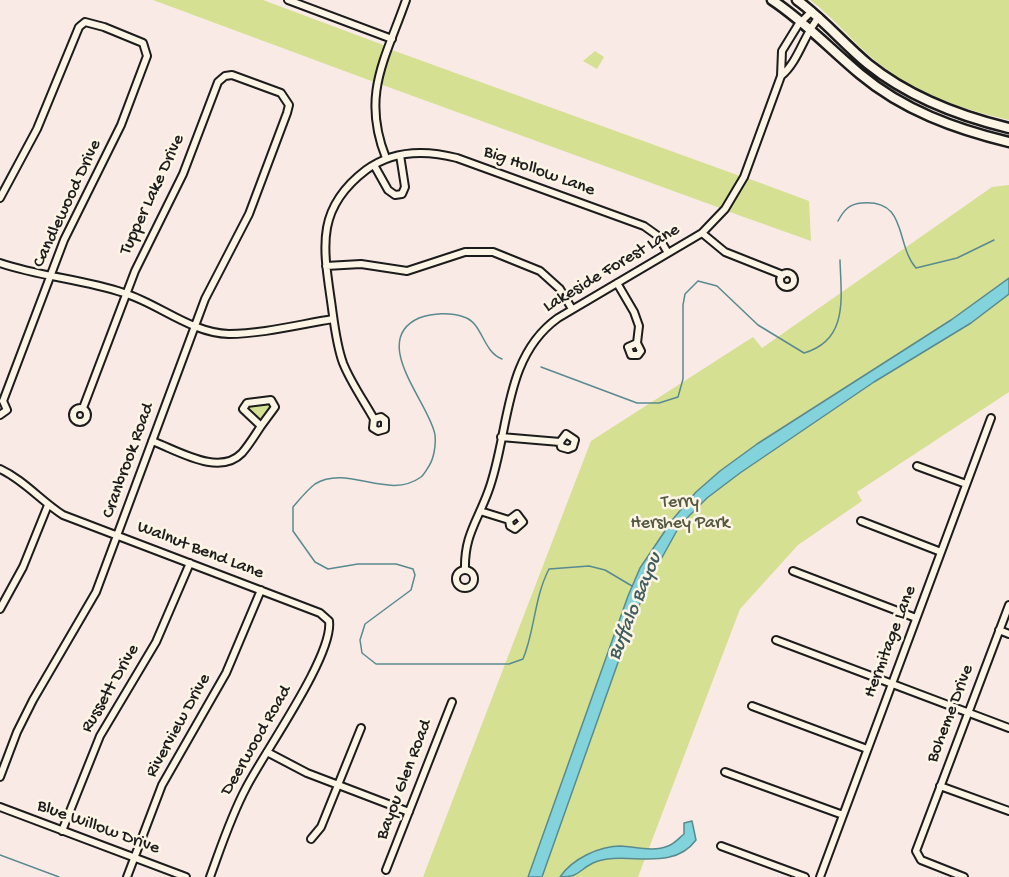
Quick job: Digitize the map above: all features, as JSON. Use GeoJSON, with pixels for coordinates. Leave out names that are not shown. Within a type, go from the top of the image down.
{"type":"FeatureCollection","features":[{"type":"Feature","properties":{"kind":"main road"},"geometry":{"type":"LineString","coordinates":[[772,0],[807,25],[861,75],[902,103],[956,128],[1009,142]]}},
{"type":"Feature","properties":{"kind":"main road"},"geometry":{"type":"LineString","coordinates":[[796,0],[816,14],[870,65],[897,84],[944,108],[1009,128]]}},
{"type":"Feature","properties":{"kind":"street"},"geometry":{"type":"LineString","coordinates":[[288,0],[392,39]]}},
{"type":"Feature","properties":{"kind":"street"},"geometry":{"type":"LineString","coordinates":[[386,159],[376,129],[375,92],[406,0]]}},
{"type":"Feature","properties":{"kind":"street","name":"Lakeside Forest Lane"},"geometry":{"type":"LineString","coordinates":[[781,76],[791,64],[807,25],[816,14]]}},
{"type":"Feature","properties":{"kind":"street","name":"Candlewood Drive"},"geometry":{"type":"LineString","coordinates":[[0,198],[37,129],[78,27],[86,22],[94,23],[143,43],[147,56],[109,153],[64,240],[1,401],[7,410],[0,415]]}},
{"type":"Feature","properties":{"kind":"street","name":"Lakeside Forest Lane"},"geometry":{"type":"LineString","coordinates":[[465,570],[467,539],[491,483],[515,383],[530,345],[543,328],[572,309],[702,233],[725,209],[738,190],[781,76],[782,51],[798,25],[807,25]]}},
{"type":"Feature","properties":{"kind":"street","name":"Tupper Lake Drive"},"geometry":{"type":"LineString","coordinates":[[83,408],[146,246],[183,174],[218,82],[225,76],[239,76],[273,89],[287,98],[287,113],[274,148]]}},
{"type":"Feature","properties":{"kind":"street","name":"Cranbrook Road"},"geometry":{"type":"LineString","coordinates":[[0,777],[17,732],[33,700],[96,592],[205,299],[249,214],[274,148]]}},
{"type":"Feature","properties":{"kind":"street","name":"Big Hollow Lane"},"geometry":{"type":"LineString","coordinates":[[375,419],[343,364],[333,319],[324,237],[334,206],[357,177],[374,165],[400,155],[437,152],[458,158],[644,226],[658,236],[668,253]]}},
{"type":"Feature","properties":{"kind":"street"},"geometry":{"type":"LineString","coordinates":[[374,165],[388,190],[395,195],[402,194],[405,187],[400,155]]}},
{"type":"Feature","properties":{"kind":"street"},"geometry":{"type":"LineString","coordinates":[[702,233],[725,252],[783,274]]}},
{"type":"Feature","properties":{"kind":"street"},"geometry":{"type":"LineString","coordinates":[[326,266],[361,264],[407,270],[465,252],[493,252],[540,271],[560,289],[572,309]]}},
{"type":"Feature","properties":{"kind":"street"},"geometry":{"type":"LineString","coordinates":[[0,263],[49,278],[81,282],[126,293],[196,326],[230,334],[333,319]]}},
{"type":"Feature","properties":{"kind":"street"},"geometry":{"type":"LineString","coordinates":[[617,282],[639,326],[637,343]]}},
{"type":"Feature","properties":{"kind":"street"},"geometry":{"type":"LineString","coordinates":[[152,441],[206,461],[224,463],[241,454],[274,411],[275,402],[271,400],[244,405],[244,412],[261,426]]}},
{"type":"Feature","properties":{"kind":"street","name":"Hermitage Lane"},"geometry":{"type":"LineString","coordinates":[[820,877],[991,418]]}},
{"type":"Feature","properties":{"kind":"street"},"geometry":{"type":"LineString","coordinates":[[501,437],[560,442]]}},
{"type":"Feature","properties":{"kind":"street"},"geometry":{"type":"LineString","coordinates":[[917,466],[966,484]]}},
{"type":"Feature","properties":{"kind":"street","name":"Walnut Bend Lane"},"geometry":{"type":"LineString","coordinates":[[0,470],[27,486],[48,505],[67,516],[320,613],[329,621]]}},
{"type":"Feature","properties":{"kind":"street"},"geometry":{"type":"LineString","coordinates":[[0,609],[22,567],[48,505]]}},
{"type":"Feature","properties":{"kind":"street"},"geometry":{"type":"LineString","coordinates":[[480,511],[509,520]]}},
{"type":"Feature","properties":{"kind":"street"},"geometry":{"type":"LineString","coordinates":[[861,521],[941,552]]}},
{"type":"Feature","properties":{"kind":"street","name":"Russett Drive"},"geometry":{"type":"LineString","coordinates":[[62,831],[100,736],[156,642],[190,563]]}},
{"type":"Feature","properties":{"kind":"street"},"geometry":{"type":"LineString","coordinates":[[793,572],[916,618]]}},
{"type":"Feature","properties":{"kind":"street","name":"Riverview Drive"},"geometry":{"type":"LineString","coordinates":[[128,877],[162,785],[226,673],[261,590]]}},
{"type":"Feature","properties":{"kind":"street","name":"Boheme Drive"},"geometry":{"type":"LineString","coordinates":[[964,877],[921,860],[916,850],[1009,605]]}},
{"type":"Feature","properties":{"kind":"street","name":"Deerwood Road"},"geometry":{"type":"LineString","coordinates":[[210,877],[236,809],[307,683],[327,634],[329,621]]}},
{"type":"Feature","properties":{"kind":"street"},"geometry":{"type":"LineString","coordinates":[[999,630],[1009,634]]}},
{"type":"Feature","properties":{"kind":"street"},"geometry":{"type":"LineString","coordinates":[[776,640],[1009,728]]}},
{"type":"Feature","properties":{"kind":"street","name":"Bayou Glen Road"},"geometry":{"type":"LineString","coordinates":[[386,870],[452,702]]}},
{"type":"Feature","properties":{"kind":"street"},"geometry":{"type":"LineString","coordinates":[[752,706],[867,748]]}},
{"type":"Feature","properties":{"kind":"street"},"geometry":{"type":"LineString","coordinates":[[311,839],[321,827],[362,728]]}},
{"type":"Feature","properties":{"kind":"street"},"geometry":{"type":"LineString","coordinates":[[267,752],[293,766],[409,813]]}},
{"type":"Feature","properties":{"kind":"street"},"geometry":{"type":"LineString","coordinates":[[725,772],[843,815]]}},
{"type":"Feature","properties":{"kind":"street"},"geometry":{"type":"LineString","coordinates":[[940,786],[1009,811]]}},
{"type":"Feature","properties":{"kind":"street","name":"Blue Willow Drive"},"geometry":{"type":"LineString","coordinates":[[0,807],[186,877]]}},
{"type":"Feature","properties":{"kind":"street"},"geometry":{"type":"LineString","coordinates":[[721,846],[805,877]]}},
{"type":"Feature","properties":{"kind":"green space"},"geometry":{"type":"Polygon","coordinates":[[[153,0],[263,0],[386,46],[374,82],[153,0]]]}},
{"type":"Feature","properties":{"kind":"green space"},"geometry":{"type":"Polygon","coordinates":[[[810,0],[1009,0],[1009,120],[954,104],[902,80],[871,57],[810,0]]]}},
{"type":"Feature","properties":{"kind":"green space"},"geometry":{"type":"Polygon","coordinates":[[[392,50],[740,176],[720,208],[380,84],[392,50]]]}},
{"type":"Feature","properties":{"kind":"green space"},"geometry":{"type":"Polygon","coordinates":[[[595,51],[604,57],[597,69],[583,61],[595,51]]]}},
{"type":"Feature","properties":{"kind":"green space"},"geometry":{"type":"Polygon","coordinates":[[[747,178],[809,201],[811,241],[727,211],[747,178]]]}},
{"type":"Feature","properties":{"kind":"green space","name":"Terry Hershey Park"},"geometry":{"type":"Polygon","coordinates":[[[1009,185],[1009,392],[857,492],[862,501],[798,545],[740,609],[638,877],[423,877],[591,441],[753,337],[762,348],[992,187],[1009,185]]]}},
{"type":"Feature","properties":{"kind":"green space"},"geometry":{"type":"Polygon","coordinates":[[[269,403],[272,407],[263,419],[258,419],[246,408],[269,403]]]}},
{"type":"Feature","properties":{"kind":"water","name":"Buffalo Bayou"},"geometry":{"type":"Polygon","coordinates":[[[1009,278],[1009,294],[971,323],[874,382],[740,473],[707,498],[680,525],[649,581],[632,623],[542,877],[528,877],[628,596],[640,568],[673,519],[696,492],[757,444],[951,320],[1009,278]]]}},
{"type":"Feature","properties":{"kind":"water"},"geometry":{"type":"Polygon","coordinates":[[[692,821],[696,840],[686,850],[674,856],[661,859],[605,859],[593,863],[575,875],[560,877],[579,859],[604,848],[621,846],[645,849],[663,848],[684,834],[684,823],[692,821]]]}},
{"type":"Feature","properties":{"kind":"waterway"},"geometry":{"type":"LineString","coordinates":[[838,221],[847,208],[857,204],[877,204],[887,208],[894,215],[905,247],[916,268],[957,258],[994,240]]}},
{"type":"Feature","properties":{"kind":"waterway"},"geometry":{"type":"LineString","coordinates":[[541,367],[637,403],[659,403],[678,397],[683,379],[683,305],[685,294],[698,281],[717,286],[758,325],[804,353],[819,347],[829,338],[835,328],[841,302],[840,260]]}},
{"type":"Feature","properties":{"kind":"waterway","name":"Buffalo Bayou"},"geometry":{"type":"LineString","coordinates":[[502,359],[490,350],[475,325],[464,317],[442,314],[419,318],[405,328],[399,342],[406,374],[431,422],[435,435],[431,463],[421,477],[408,483],[395,485],[354,479],[328,479],[312,486],[293,507],[293,531],[315,562],[328,569],[358,564],[396,564],[413,569],[415,575],[411,590],[365,624],[360,640],[362,653],[376,664],[509,664],[523,659],[540,591],[549,569],[589,566],[605,570],[632,586]]}},
{"type":"Feature","properties":{"kind":"waterway"},"geometry":{"type":"LineString","coordinates":[[0,855],[59,877]]}}]}
